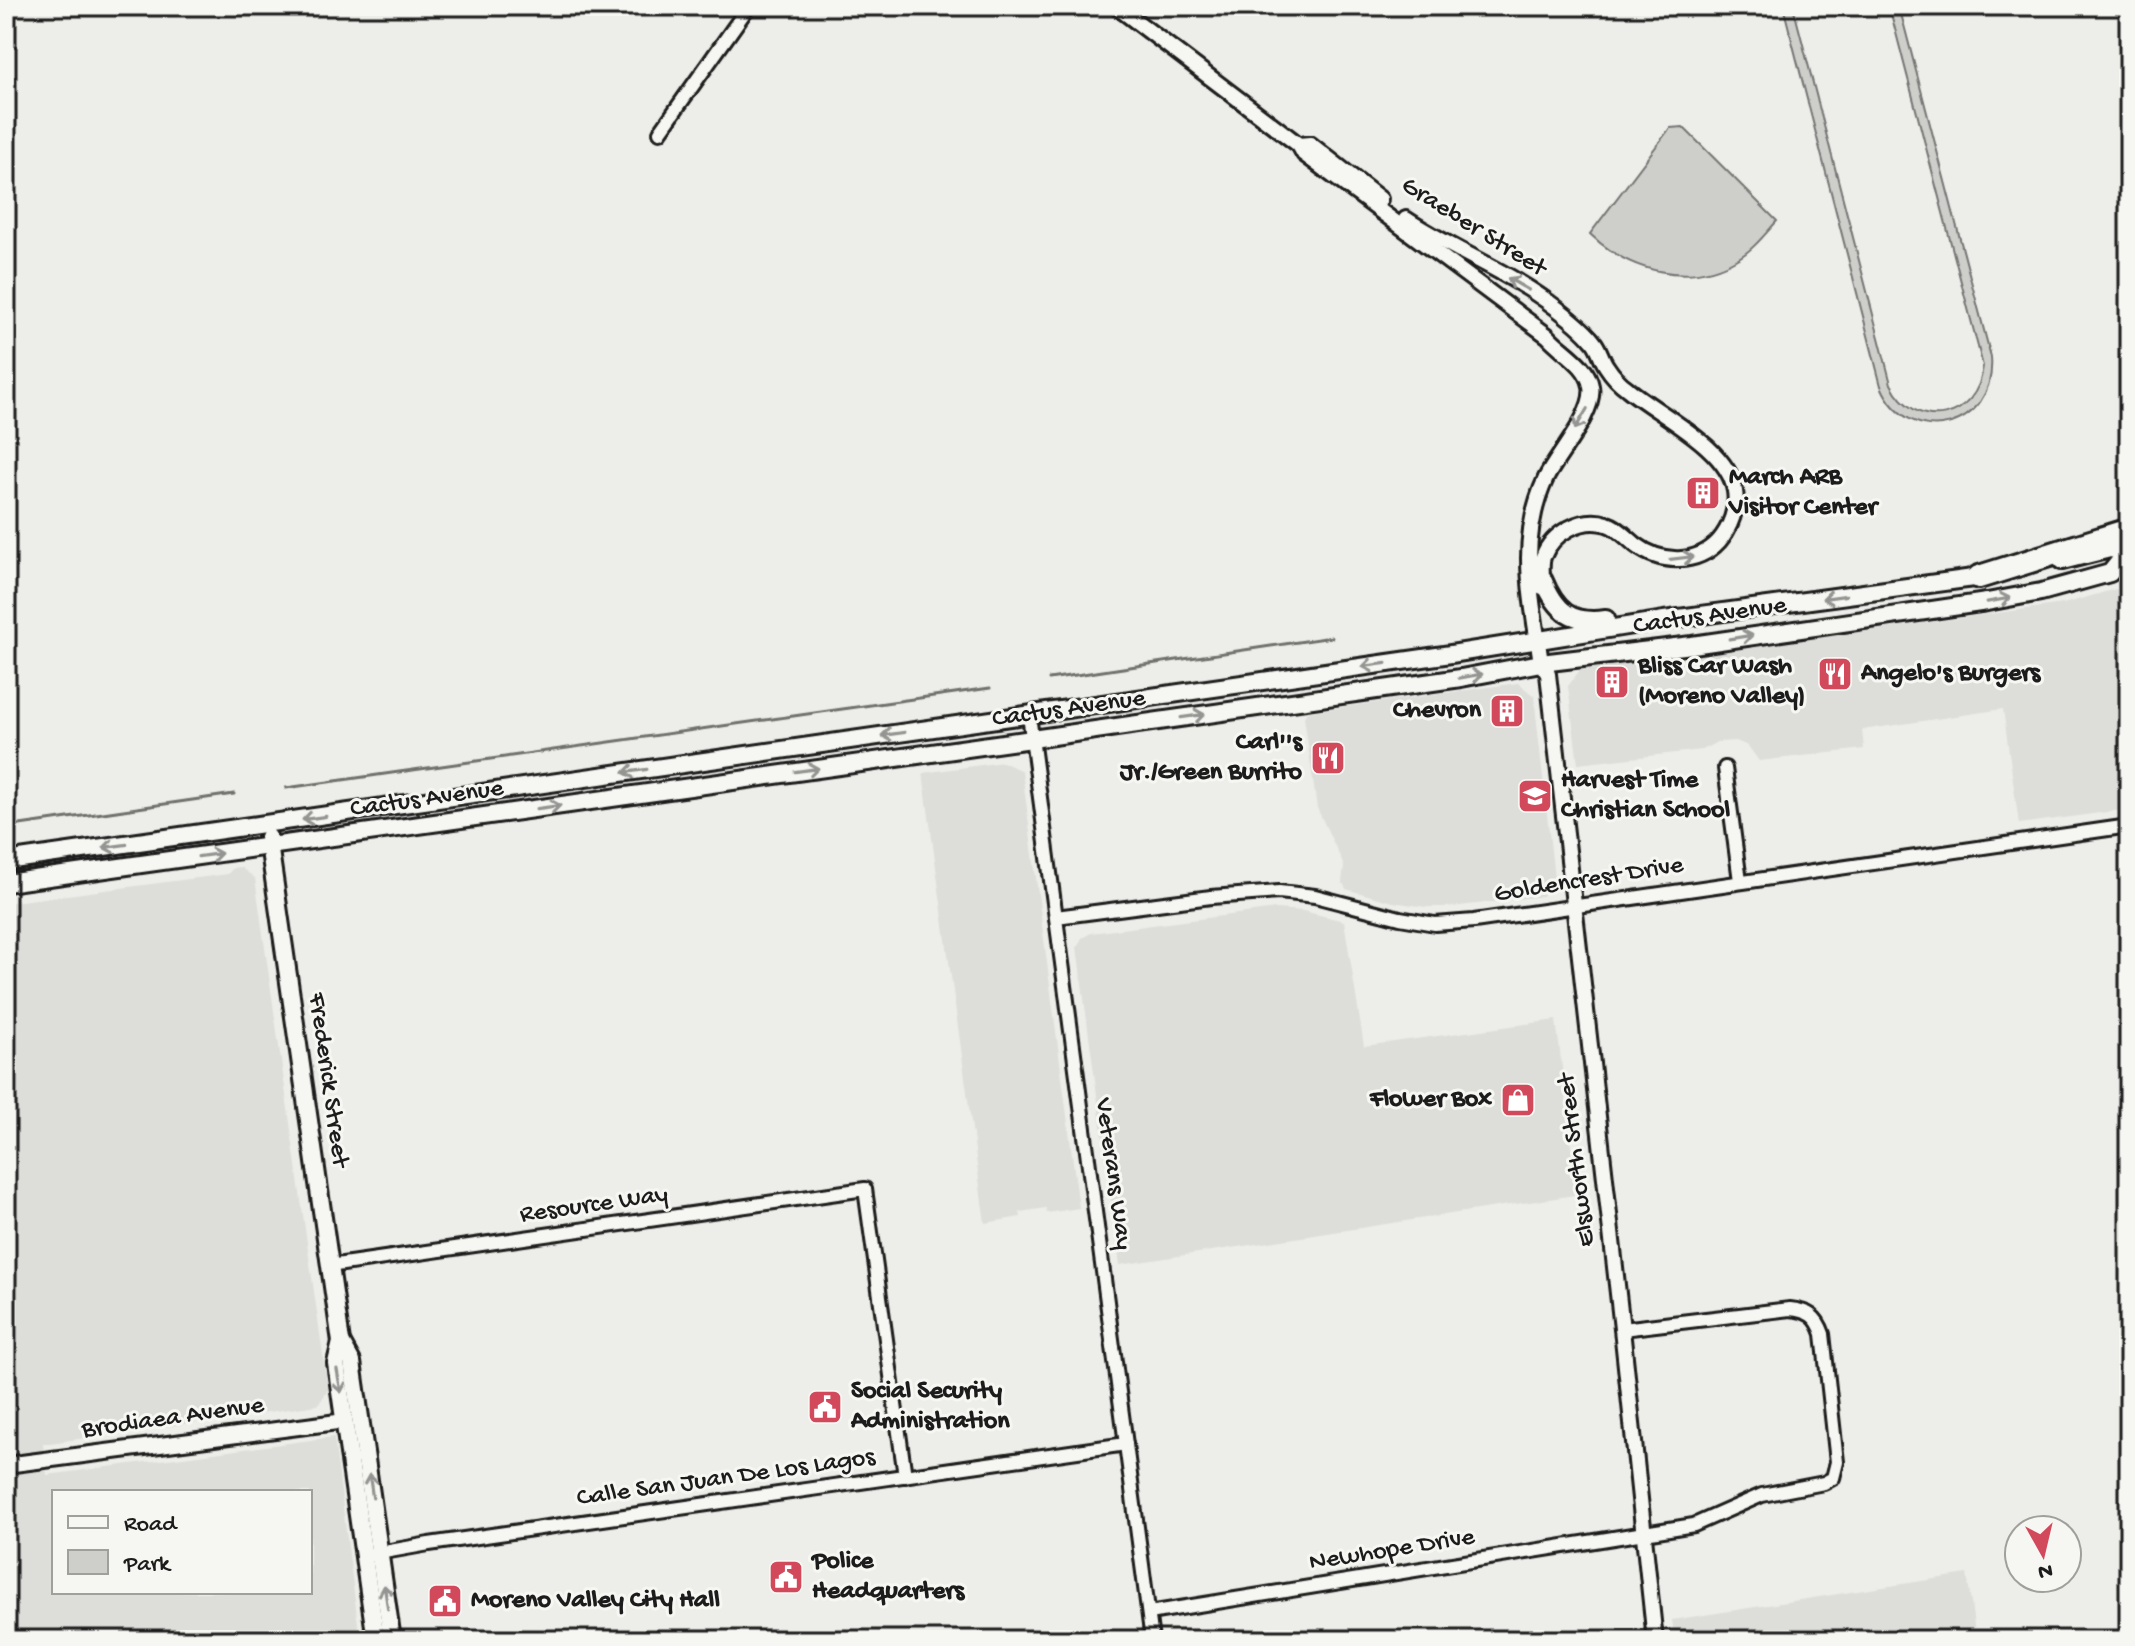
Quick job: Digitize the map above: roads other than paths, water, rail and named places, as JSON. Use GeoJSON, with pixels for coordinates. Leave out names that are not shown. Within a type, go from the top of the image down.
{"type":"FeatureCollection","features":[{"type":"Feature","properties":{"kind":"highway"},"geometry":{"type":"LineString","coordinates":[[1979,577],[2128,545]]}},
{"type":"Feature","properties":{"kind":"main road","name":"Cactus Avenue"},"geometry":{"type":"LineString","coordinates":[[6,883],[1547,667],[2041,592],[2110,573],[2128,545]]}},
{"type":"Feature","properties":{"kind":"main road","name":"Cactus Avenue"},"geometry":{"type":"LineString","coordinates":[[6,861],[1979,577]]}},
{"type":"Feature","properties":{"kind":"main road"},"geometry":{"type":"LineString","coordinates":[[1543,579],[1553,601],[1578,619],[1588,621],[1615,617],[1664,620]]}},
{"type":"Feature","properties":{"kind":"main road","name":"Frederick Street"},"geometry":{"type":"LineString","coordinates":[[266,825],[341,1342],[352,1362],[372,1554],[376,1640]]}},
{"type":"Feature","properties":{"kind":"main road","name":"Frederick Street"},"geometry":{"type":"LineString","coordinates":[[341,1342],[336,1363],[345,1421],[392,1640]]}},
{"type":"Feature","properties":{"kind":"street"},"geometry":{"type":"LineString","coordinates":[[660,132],[749,6]]}},
{"type":"Feature","properties":{"kind":"street","name":"Graeber Street"},"geometry":{"type":"LineString","coordinates":[[1116,6],[1299,145],[1304,154],[1567,353],[1586,375],[1592,394],[1583,417],[1544,483],[1532,518],[1528,565],[1543,638]]}},
{"type":"Feature","properties":{"kind":"street","name":"Graeber Street"},"geometry":{"type":"LineString","coordinates":[[1299,145],[1310,144],[1408,221],[1546,300],[1593,341],[1607,368],[1627,389],[1694,436],[1725,466],[1735,491],[1729,528],[1710,550],[1684,559],[1657,557],[1608,524],[1575,526]]}},
{"type":"Feature","properties":{"kind":"street"},"geometry":{"type":"LineString","coordinates":[[1543,638],[1542,563],[1547,548],[1568,528],[1596,512]]}},
{"type":"Feature","properties":{"kind":"street","name":"Elsworth Street"},"geometry":{"type":"LineString","coordinates":[[1543,638],[1655,1640]]}},
{"type":"Feature","properties":{"kind":"street","name":"Veterans Way"},"geometry":{"type":"LineString","coordinates":[[1029,715],[1152,1640]]}},
{"type":"Feature","properties":{"kind":"street"},"geometry":{"type":"LineString","coordinates":[[1725,768],[1740,881]]}},
{"type":"Feature","properties":{"kind":"street","name":"Goldencrest Drive"},"geometry":{"type":"LineString","coordinates":[[1056,917],[1211,897],[1279,892],[1315,896],[1435,924],[1573,907],[2129,826]]}},
{"type":"Feature","properties":{"kind":"street","name":"Resource Way"},"geometry":{"type":"LineString","coordinates":[[329,1266],[865,1189],[905,1476]]}},
{"type":"Feature","properties":{"kind":"street","name":"Newhope Drive"},"geometry":{"type":"LineString","coordinates":[[1149,1613],[1694,1525],[1762,1495],[1824,1483],[1833,1478],[1837,1467],[1836,1451],[1823,1334],[1819,1322],[1808,1311],[1790,1309],[1622,1329]]}},
{"type":"Feature","properties":{"kind":"street","name":"Brodiaea Avenue"},"geometry":{"type":"LineString","coordinates":[[6,1465],[345,1421]]}},
{"type":"Feature","properties":{"kind":"street","name":"Calle San Juan De Los Lagos"},"geometry":{"type":"LineString","coordinates":[[372,1554],[1126,1444]]}},
{"type":"Feature","properties":{"kind":"waterway"},"geometry":{"type":"LineString","coordinates":[[1049,679],[1332,637]]}},
{"type":"Feature","properties":{"kind":"waterway"},"geometry":{"type":"LineString","coordinates":[[286,788],[990,688]]}},
{"type":"Feature","properties":{"kind":"waterway"},"geometry":{"type":"LineString","coordinates":[[6,827],[234,794]]}},
{"type":"Feature","properties":{"kind":"place","name":"March ARB Visitor Center"},"geometry":{"type":"Point","coordinates":[1703,493]}},
{"type":"Feature","properties":{"kind":"place","name":"Angelo's Burgers"},"geometry":{"type":"Point","coordinates":[1835,674]}},
{"type":"Feature","properties":{"kind":"place","name":"Bliss Car Wash (Moreno Valley)"},"geometry":{"type":"Point","coordinates":[1612,682]}},
{"type":"Feature","properties":{"kind":"place","name":"Chevron"},"geometry":{"type":"Point","coordinates":[1507,711]}},
{"type":"Feature","properties":{"kind":"place","name":"Carl''s Jr./Green Burrito"},"geometry":{"type":"Point","coordinates":[1328,758]}},
{"type":"Feature","properties":{"kind":"place","name":"Harvest Time Christian School"},"geometry":{"type":"Point","coordinates":[1535,796]}},
{"type":"Feature","properties":{"kind":"place","name":"Flower Box"},"geometry":{"type":"Point","coordinates":[1518,1100]}},
{"type":"Feature","properties":{"kind":"place","name":"Social Security Administration"},"geometry":{"type":"Point","coordinates":[825,1407]}},
{"type":"Feature","properties":{"kind":"place","name":"Police Headquarters"},"geometry":{"type":"Point","coordinates":[786,1577]}},
{"type":"Feature","properties":{"kind":"place","name":"Moreno Valley City Hall"},"geometry":{"type":"Point","coordinates":[445,1601]}}]}
